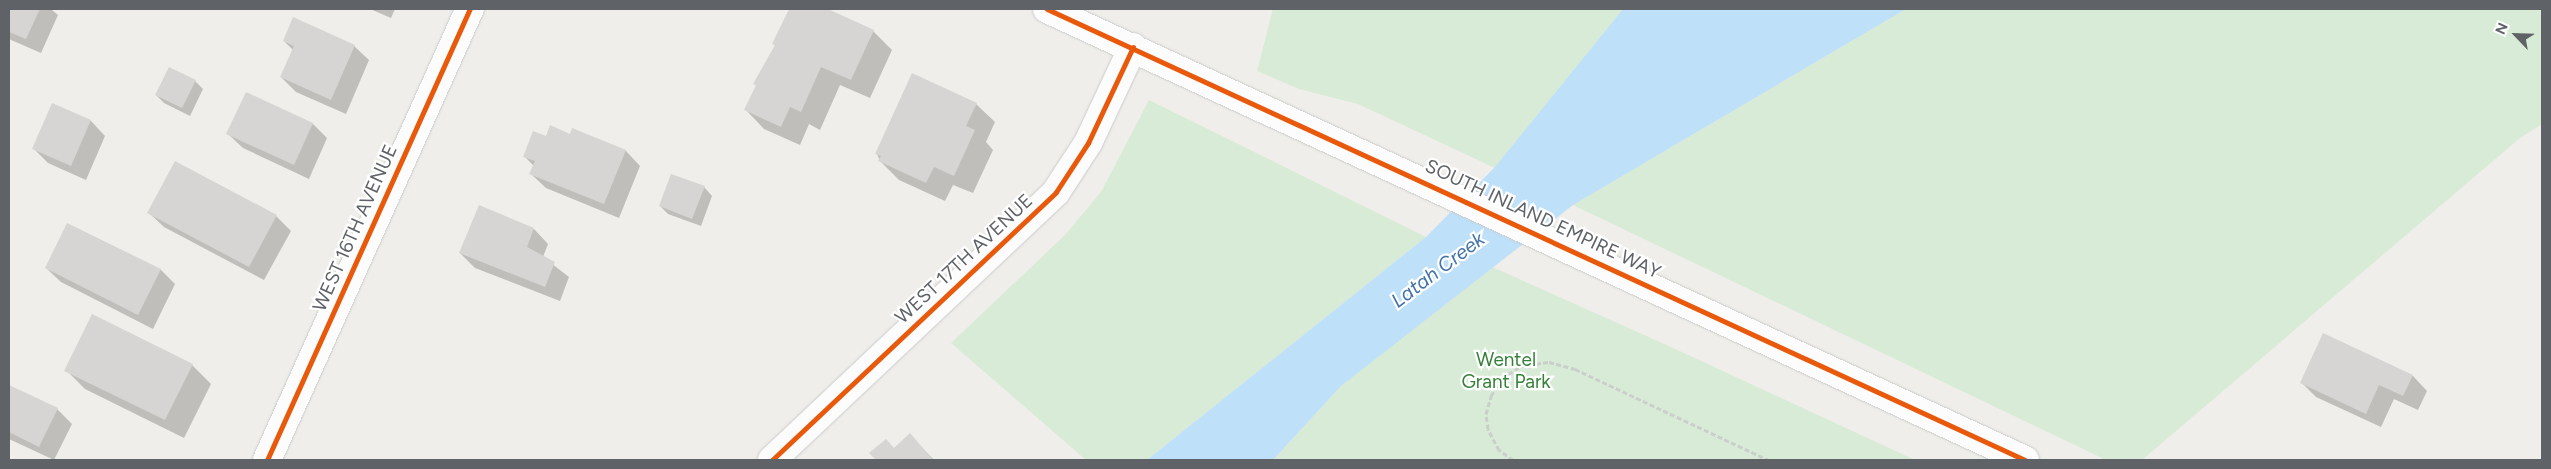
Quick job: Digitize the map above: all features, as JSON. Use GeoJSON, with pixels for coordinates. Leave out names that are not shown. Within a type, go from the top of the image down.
{"type":"FeatureCollection","features":[{"type":"Feature","properties":{"kind":"street","name":"WEST 16TH AVENUE"},"geometry":{"type":"LineString","coordinates":[[267,460],[470,9]]}},
{"type":"Feature","properties":{"kind":"street","name":"SOUTH INLAND EMPIRE WAY"},"geometry":{"type":"LineString","coordinates":[[1047,9],[1686,302],[2025,460]]}},
{"type":"Feature","properties":{"kind":"street","name":"WEST 17TH AVENUE"},"geometry":{"type":"LineString","coordinates":[[772,460],[1056,192],[1088,144],[1133,47]]}},
{"type":"Feature","properties":{"kind":"path"},"geometry":{"type":"LineString","coordinates":[[1513,460],[1499,450],[1488,429],[1486,414],[1491,396],[1502,378],[1521,366],[1549,362],[1575,370],[1768,460]]}},
{"type":"Feature","properties":{"kind":"green space"},"geometry":{"type":"Polygon","coordinates":[[[1273,9],[1623,9],[1495,168],[1358,104],[1299,89],[1257,71],[1273,9]]]}},
{"type":"Feature","properties":{"kind":"green space"},"geometry":{"type":"Polygon","coordinates":[[[1906,9],[2542,9],[2542,124],[2520,138],[2142,460],[2106,460],[1573,205],[1906,9]]]}},
{"type":"Feature","properties":{"kind":"green space"},"geometry":{"type":"Polygon","coordinates":[[[1149,100],[1426,237],[1147,460],[1086,460],[951,343],[1065,235],[1101,192],[1149,100]]]}},
{"type":"Feature","properties":{"kind":"green space","name":"Wentel Grant Park"},"geometry":{"type":"Polygon","coordinates":[[[1490,266],[1915,460],[1273,460],[1341,386],[1490,266]]]}},
{"type":"Feature","properties":{"kind":"water","name":"Latah Creek"},"geometry":{"type":"Polygon","coordinates":[[[1623,9],[1906,9],[1573,205],[1341,386],[1273,460],[1147,460],[1426,237],[1495,167],[1623,9]]]}},
{"type":"Feature","properties":{"kind":"building"},"geometry":{"type":"Polygon","coordinates":[[[9,9],[40,9],[26,39],[9,32],[9,9]]]}},
{"type":"Feature","properties":{"kind":"building"},"geometry":{"type":"Polygon","coordinates":[[[789,9],[828,9],[874,30],[851,80],[821,67],[801,112],[790,107],[781,127],[744,110],[756,85],[753,84],[775,45],[772,44],[789,9]]]}},
{"type":"Feature","properties":{"kind":"building"},"geometry":{"type":"Polygon","coordinates":[[[293,17],[355,45],[331,100],[280,77],[294,46],[283,41],[293,17]]]}},
{"type":"Feature","properties":{"kind":"building"},"geometry":{"type":"Polygon","coordinates":[[[169,67],[196,80],[182,108],[155,95],[169,67]]]}},
{"type":"Feature","properties":{"kind":"building"},"geometry":{"type":"Polygon","coordinates":[[[912,73],[977,103],[966,126],[975,130],[954,176],[934,167],[926,183],[878,161],[881,156],[875,154],[912,73]]]}},
{"type":"Feature","properties":{"kind":"building"},"geometry":{"type":"Polygon","coordinates":[[[246,92],[313,123],[294,165],[226,134],[246,92]]]}},
{"type":"Feature","properties":{"kind":"building"},"geometry":{"type":"Polygon","coordinates":[[[52,103],[91,120],[71,166],[32,149],[52,103]]]}},
{"type":"Feature","properties":{"kind":"building"},"geometry":{"type":"Polygon","coordinates":[[[550,125],[570,134],[572,128],[626,150],[604,204],[529,174],[535,161],[523,157],[533,131],[546,136],[550,125]]]}},
{"type":"Feature","properties":{"kind":"building"},"geometry":{"type":"Polygon","coordinates":[[[175,161],[277,215],[249,267],[147,213],[175,161]]]}},
{"type":"Feature","properties":{"kind":"building"},"geometry":{"type":"Polygon","coordinates":[[[671,174],[705,186],[692,219],[659,206],[671,174]]]}},
{"type":"Feature","properties":{"kind":"building"},"geometry":{"type":"Polygon","coordinates":[[[479,205],[534,228],[527,247],[555,262],[545,287],[459,253],[479,205]]]}},
{"type":"Feature","properties":{"kind":"building"},"geometry":{"type":"Polygon","coordinates":[[[67,223],[161,269],[138,315],[45,268],[67,223]]]}},
{"type":"Feature","properties":{"kind":"building"},"geometry":{"type":"Polygon","coordinates":[[[92,314],[193,364],[165,420],[64,371],[92,314]]]}},
{"type":"Feature","properties":{"kind":"building"},"geometry":{"type":"Polygon","coordinates":[[[2323,333],[2413,375],[2403,396],[2379,385],[2366,414],[2300,383],[2323,333]]]}},
{"type":"Feature","properties":{"kind":"building"},"geometry":{"type":"Polygon","coordinates":[[[9,385],[58,408],[39,447],[9,432],[9,385]]]}},
{"type":"Feature","properties":{"kind":"building"},"geometry":{"type":"Polygon","coordinates":[[[910,433],[933,460],[876,460],[869,453],[886,439],[894,448],[910,433]]]}},
{"type":"Feature","properties":{"kind":"cycle path"},"geometry":{"type":"LineString","coordinates":[[267,460],[470,9]]}},
{"type":"Feature","properties":{"kind":"cycle path"},"geometry":{"type":"LineString","coordinates":[[1047,9],[2025,460]]}},
{"type":"Feature","properties":{"kind":"cycle path"},"geometry":{"type":"LineString","coordinates":[[772,460],[1056,192],[1088,143],[1133,47]]}}]}
